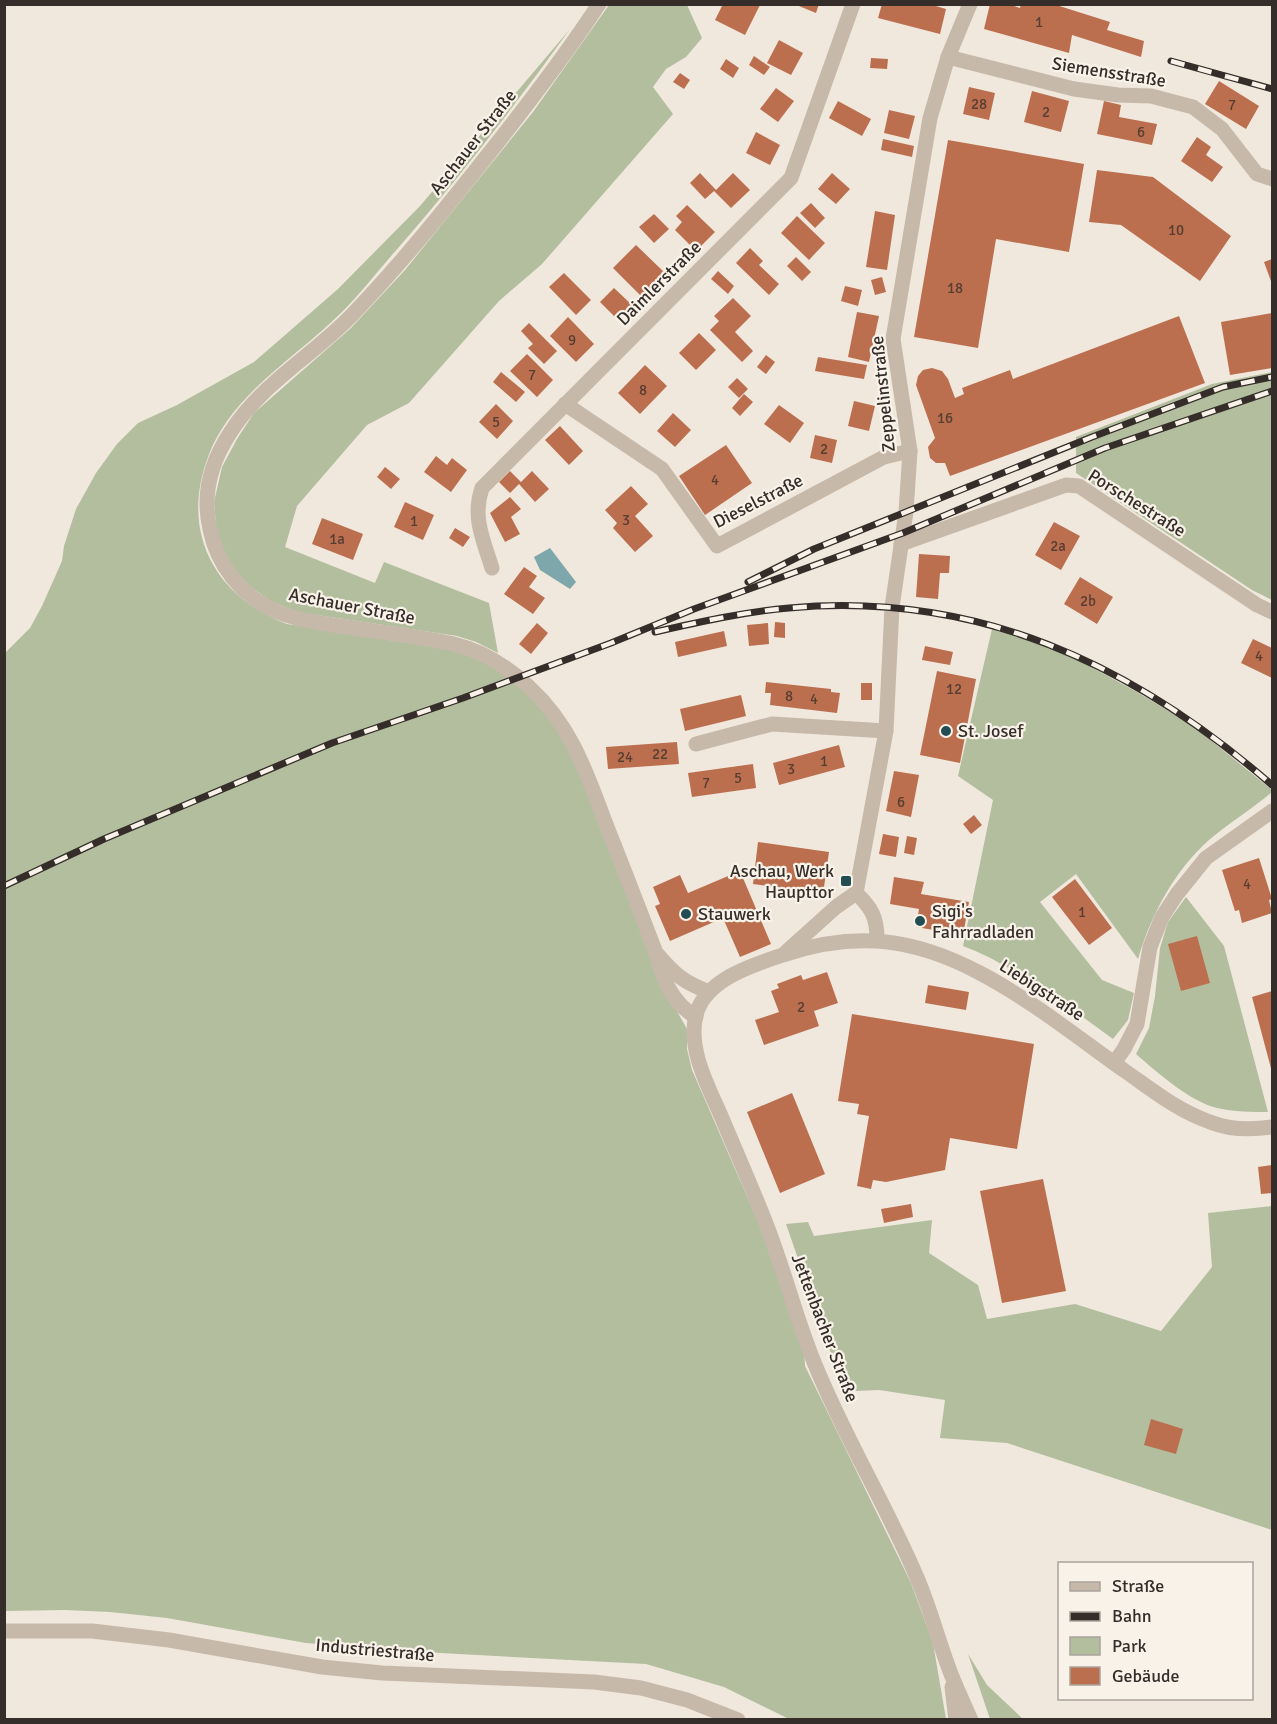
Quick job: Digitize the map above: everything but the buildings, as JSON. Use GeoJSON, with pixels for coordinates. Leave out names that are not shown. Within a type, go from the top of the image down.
{"type":"FeatureCollection","features":[{"type":"Feature","properties":{"kind":"street","name":"Aschauer Straße"},"geometry":{"type":"LineString","coordinates":[[599,4],[526,107],[397,267],[348,320],[246,411],[229,434],[215,461],[208,485],[206,504],[212,541],[218,559],[243,588],[273,610],[309,621],[393,633],[474,651],[507,669],[540,697],[553,711],[575,745],[669,992],[684,1010],[696,1017]]}},
{"type":"Feature","properties":{"kind":"street","name":"Daimlerstraße"},"geometry":{"type":"LineString","coordinates":[[492,568],[477,516],[477,502],[482,488],[791,178],[853,4]]}},
{"type":"Feature","properties":{"kind":"street","name":"Zeppelinstraße"},"geometry":{"type":"LineString","coordinates":[[856,893],[886,731],[892,607],[906,512],[910,451],[892,339],[930,118],[948,57],[970,4]]}},
{"type":"Feature","properties":{"kind":"street","name":"Siemensstraße"},"geometry":{"type":"LineString","coordinates":[[948,57],[1074,89],[1118,95],[1151,96],[1193,107],[1222,129],[1257,174],[1272,179]]}},
{"type":"Feature","properties":{"kind":"street","name":"Dieselstraße"},"geometry":{"type":"LineString","coordinates":[[565,404],[662,469],[717,546],[884,457],[910,451]]}},
{"type":"Feature","properties":{"kind":"street","name":"Porschestraße"},"geometry":{"type":"LineString","coordinates":[[901,544],[1066,485],[1079,486],[1257,605],[1272,612]]}},
{"type":"Feature","properties":{"kind":"street"},"geometry":{"type":"LineString","coordinates":[[696,744],[772,724],[886,731]]}},
{"type":"Feature","properties":{"kind":"street"},"geometry":{"type":"LineString","coordinates":[[1113,1063],[1124,1049],[1137,1024],[1150,947],[1162,917],[1206,858],[1272,811]]}},
{"type":"Feature","properties":{"kind":"street"},"geometry":{"type":"LineString","coordinates":[[783,955],[836,907],[856,893],[866,903],[877,923],[877,939]]}},
{"type":"Feature","properties":{"kind":"street","name":"Liebigstraße"},"geometry":{"type":"LineString","coordinates":[[709,992],[729,977],[815,945],[877,939],[920,948],[978,972],[1064,1026],[1170,1103],[1205,1121],[1239,1129],[1272,1127]]}},
{"type":"Feature","properties":{"kind":"street","name":"Aschauer Straße"},"geometry":{"type":"LineString","coordinates":[[656,953],[672,971],[686,982],[709,992]]}},
{"type":"Feature","properties":{"kind":"street","name":"Jettenbacher Straße"},"geometry":{"type":"LineString","coordinates":[[709,992],[701,1003],[696,1017],[695,1040],[700,1065],[767,1224],[813,1360],[917,1579],[950,1672],[971,1719]]}},
{"type":"Feature","properties":{"kind":"street","name":"Industriestraße"},"geometry":{"type":"LineString","coordinates":[[4,1631],[103,1632],[169,1640],[322,1667],[382,1673],[594,1682],[641,1688],[687,1700],[738,1719]]}},
{"type":"Feature","properties":{"kind":"street","name":"Jettenbacher Straße"},"geometry":{"type":"LineString","coordinates":[[950,1672],[956,1719]]}},
{"type":"Feature","properties":{"kind":"green space"},"geometry":{"type":"Polygon","coordinates":[[[609,5],[687,5],[702,38],[686,57],[666,69],[653,87],[673,114],[542,264],[499,301],[409,403],[367,425],[297,506],[285,547],[375,583],[384,562],[489,603],[498,653],[457,636],[297,612],[270,601],[250,586],[232,567],[220,546],[214,502],[222,467],[237,439],[254,413],[351,328],[405,270],[533,112],[609,5]]]}},
{"type":"Feature","properties":{"kind":"green space"},"geometry":{"type":"Polygon","coordinates":[[[570,29],[466,167],[357,296],[324,329],[267,378],[232,414],[208,457],[200,485],[198,511],[201,535],[210,558],[223,579],[240,597],[261,612],[287,624],[453,650],[490,664],[537,701],[569,746],[668,995],[687,1029],[687,1049],[692,1070],[759,1224],[804,1352],[805,1366],[911,1583],[933,1643],[946,1719],[789,1719],[724,1687],[646,1664],[306,1643],[167,1618],[110,1612],[5,1611],[5,653],[30,628],[42,606],[62,561],[64,546],[76,509],[96,473],[117,444],[138,423],[177,405],[254,362],[338,289],[420,206],[570,29]]]}},
{"type":"Feature","properties":{"kind":"green space"},"geometry":{"type":"Polygon","coordinates":[[[1272,372],[1272,600],[1252,590],[1076,473],[1076,437],[1212,384],[1272,372]]]}},
{"type":"Feature","properties":{"kind":"green space"},"geometry":{"type":"Polygon","coordinates":[[[992,629],[1037,643],[1082,662],[1137,692],[1192,725],[1272,790],[1209,840],[1185,865],[1157,910],[1138,959],[1076,874],[1040,902],[1102,980],[1134,993],[1128,1020],[1113,1039],[1021,975],[963,946],[993,800],[958,776],[992,629]]]}},
{"type":"Feature","properties":{"kind":"green space"},"geometry":{"type":"Polygon","coordinates":[[[1186,897],[1224,946],[1268,1112],[1230,1110],[1206,1104],[1174,1086],[1136,1054],[1149,1028],[1160,948],[1168,922],[1186,897]]]}},
{"type":"Feature","properties":{"kind":"green space"},"geometry":{"type":"Polygon","coordinates":[[[1272,1206],[1272,1530],[1007,1443],[940,1438],[945,1400],[879,1390],[855,1391],[835,1365],[786,1224],[808,1222],[814,1236],[932,1220],[929,1253],[978,1285],[987,1319],[1075,1304],[1161,1331],[1212,1267],[1208,1213],[1272,1206]]]}},
{"type":"Feature","properties":{"kind":"green space"},"geometry":{"type":"Polygon","coordinates":[[[968,1654],[987,1685],[1023,1719],[990,1719],[968,1654]]]}},
{"type":"Feature","properties":{"kind":"water"},"geometry":{"type":"Polygon","coordinates":[[[550,548],[576,582],[570,589],[540,570],[534,557],[550,548]]]}},
{"type":"Feature","properties":{"kind":"railway"},"geometry":{"type":"LineString","coordinates":[[1171,61],[1272,89]]}},
{"type":"Feature","properties":{"kind":"railway"},"geometry":{"type":"LineString","coordinates":[[748,582],[814,549],[1092,437],[1223,387],[1272,377]]}},
{"type":"Feature","properties":{"kind":"railway"},"geometry":{"type":"LineString","coordinates":[[4,886],[104,839],[332,743],[463,698],[611,643],[694,609],[903,533],[1105,448],[1272,391]]}},
{"type":"Feature","properties":{"kind":"railway"},"geometry":{"type":"LineString","coordinates":[[655,632],[772,610],[858,606],[924,611],[988,625],[1049,645],[1108,671],[1164,704],[1219,742],[1272,785]]}},
{"type":"Feature","properties":{"kind":"place","name":"St. Josef"},"geometry":{"type":"Point","coordinates":[946,731]}},
{"type":"Feature","properties":{"kind":"place","name":"Aschau, Werk Haupttor"},"geometry":{"type":"Point","coordinates":[846,881]}},
{"type":"Feature","properties":{"kind":"place","name":"Stauwerk"},"geometry":{"type":"Point","coordinates":[686,914]}},
{"type":"Feature","properties":{"kind":"place","name":"Sigi's Fahrradladen"},"geometry":{"type":"Point","coordinates":[920,921]}}]}
